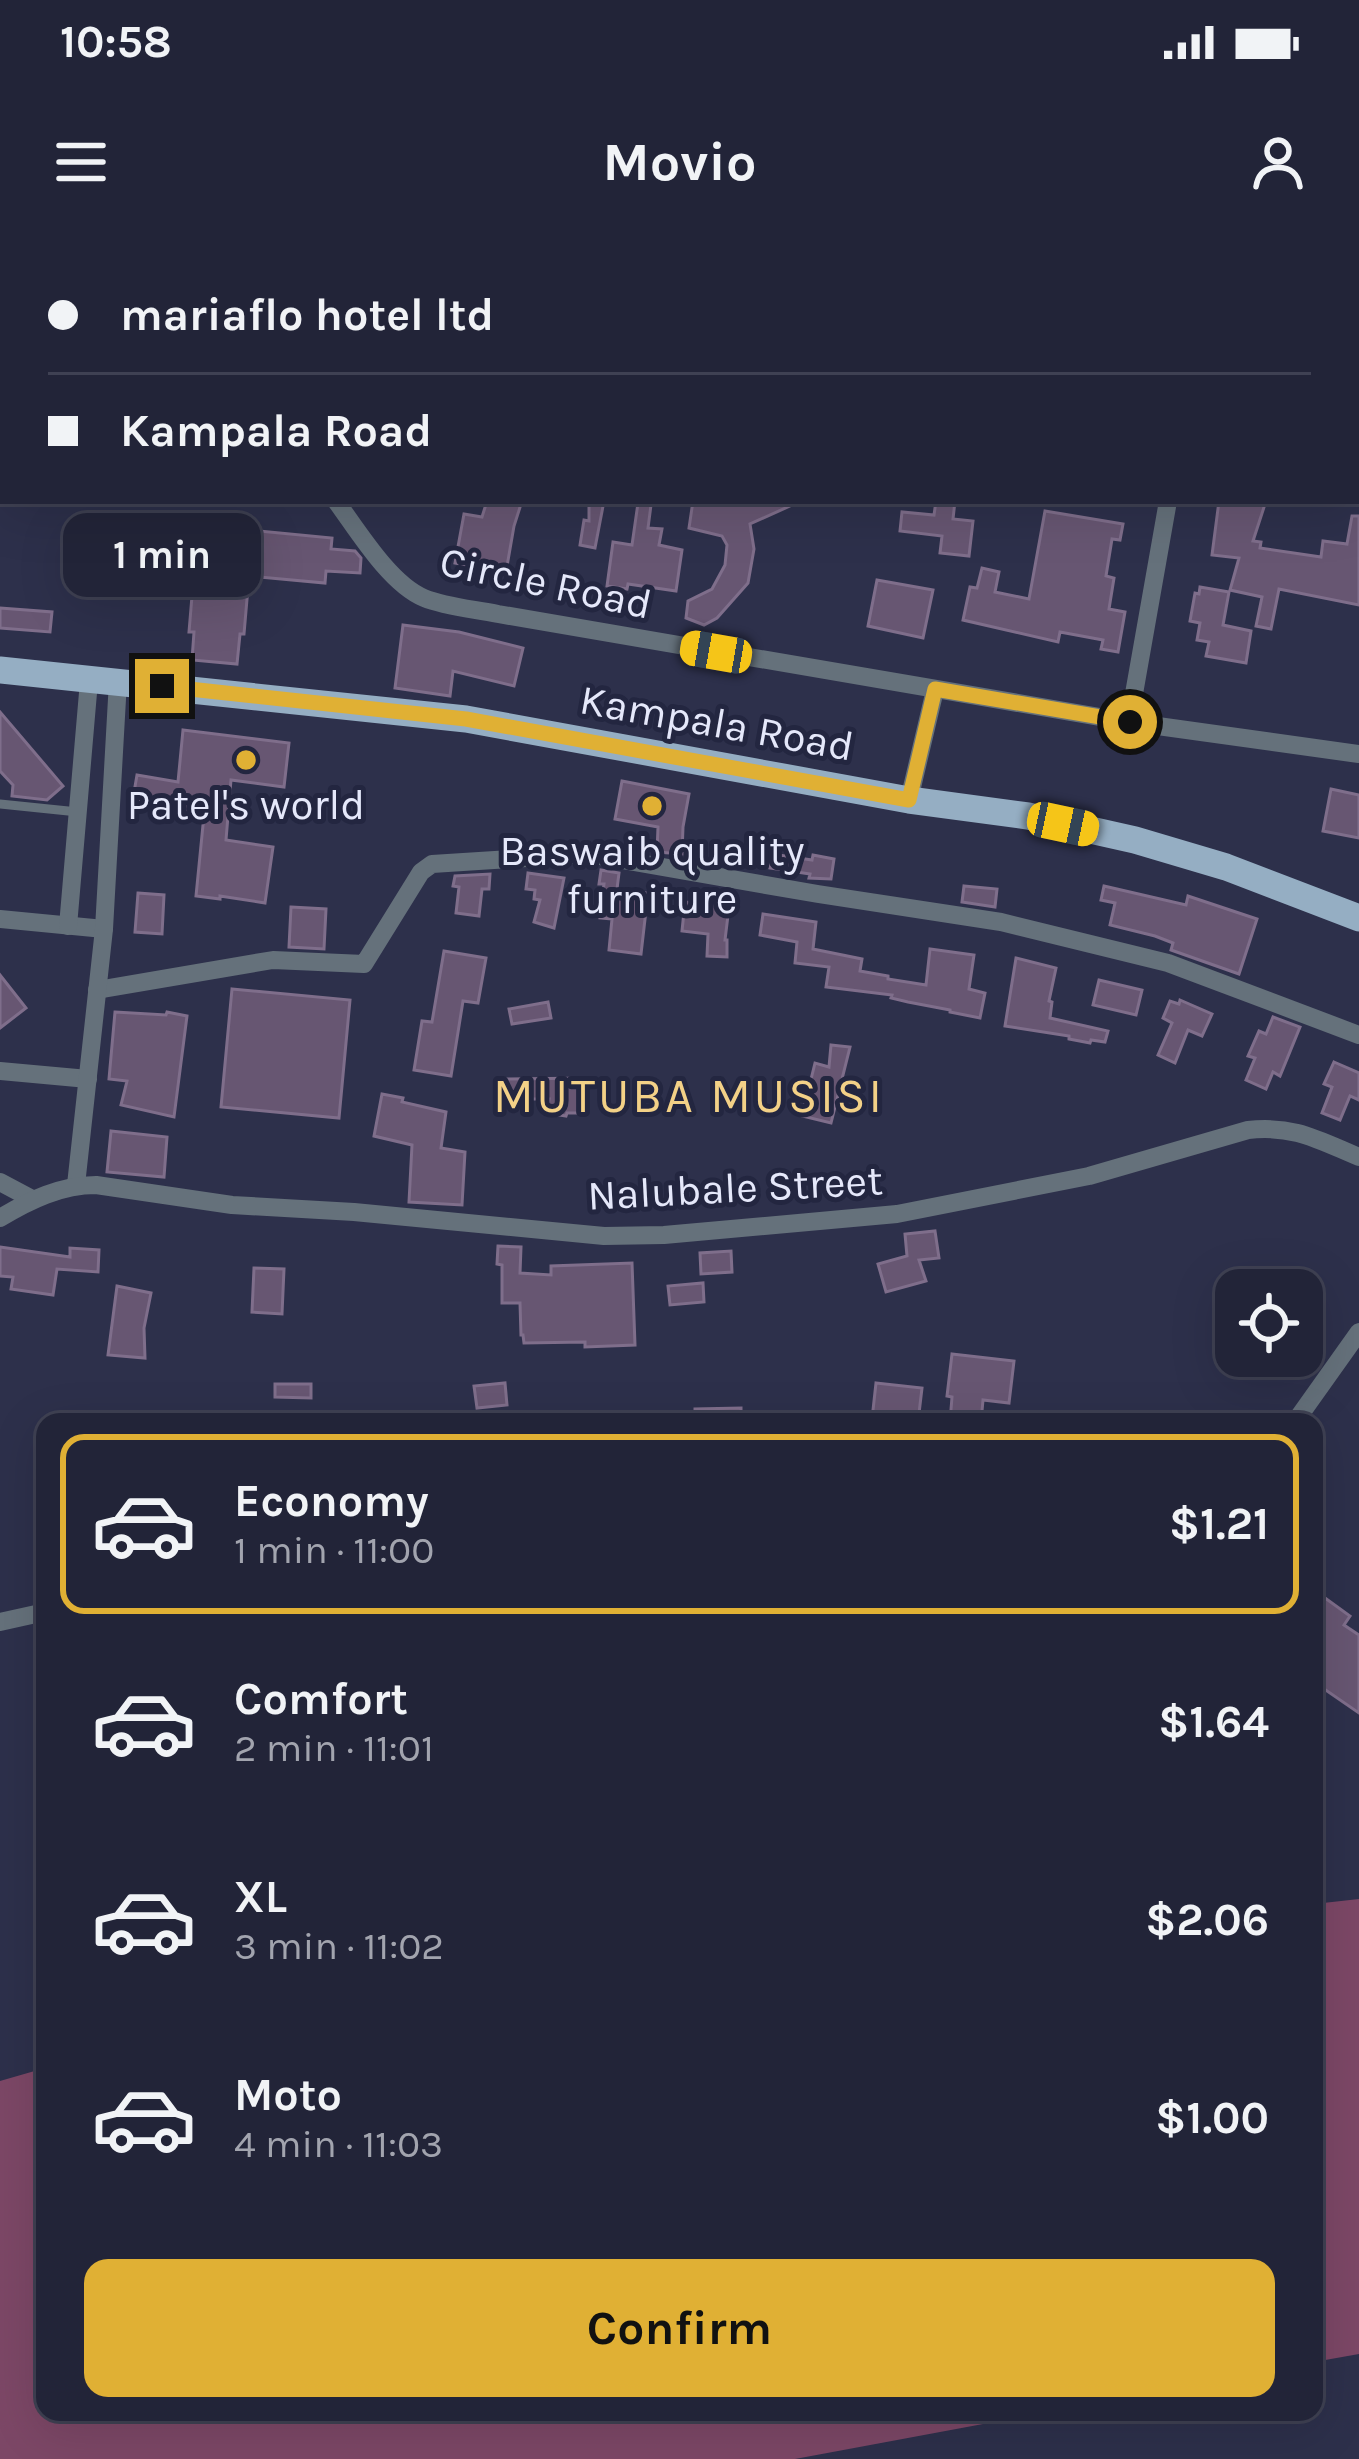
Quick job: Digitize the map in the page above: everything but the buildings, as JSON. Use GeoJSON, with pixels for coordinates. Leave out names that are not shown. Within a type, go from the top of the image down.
{"type":"FeatureCollection","features":[{"type":"Feature","properties":{"kind":"main road","name":"Kampala Road"},"geometry":{"type":"LineString","coordinates":[[0,670],[466,719],[909,800],[1028,816],[1226,867],[1359,918]]}},
{"type":"Feature","properties":{"kind":"street","name":"Circle Road"},"geometry":{"type":"LineString","coordinates":[[338,504],[401,583],[423,598],[1130,722],[1359,754]]}},
{"type":"Feature","properties":{"kind":"street"},"geometry":{"type":"LineString","coordinates":[[1130,722],[1167,504]]}},
{"type":"Feature","properties":{"kind":"street"},"geometry":{"type":"LineString","coordinates":[[68,926],[89,681]]}},
{"type":"Feature","properties":{"kind":"street"},"geometry":{"type":"LineString","coordinates":[[76,1185],[104,929],[118,681]]}},
{"type":"Feature","properties":{"kind":"street"},"geometry":{"type":"LineString","coordinates":[[909,800],[935,689]]}},
{"type":"Feature","properties":{"kind":"street"},"geometry":{"type":"LineString","coordinates":[[97,990],[273,960],[364,964],[421,872],[432,864],[588,854],[1001,922],[1168,963],[1359,1035]]}},
{"type":"Feature","properties":{"kind":"street"},"geometry":{"type":"LineString","coordinates":[[0,919],[104,929]]}},
{"type":"Feature","properties":{"kind":"street"},"geometry":{"type":"LineString","coordinates":[[0,1071],[88,1079]]}},
{"type":"Feature","properties":{"kind":"street","name":"Nalubale Street"},"geometry":{"type":"LineString","coordinates":[[0,1218],[32,1199],[76,1185],[96,1185],[232,1205],[604,1236],[664,1234],[897,1214],[1089,1176],[1260,1129],[1293,1130],[1359,1157]]}},
{"type":"Feature","properties":{"kind":"street"},"geometry":{"type":"LineString","coordinates":[[0,1182],[32,1199]]}},
{"type":"Feature","properties":{"kind":"street"},"geometry":{"type":"LineString","coordinates":[[1301,1413],[1359,1332]]}},
{"type":"Feature","properties":{"kind":"street"},"geometry":{"type":"LineString","coordinates":[[0,1622],[36,1614]]}},
{"type":"Feature","properties":{"kind":"lane"},"geometry":{"type":"LineString","coordinates":[[0,803],[78,812]]}},
{"type":"Feature","properties":{"kind":"shaded area"},"geometry":{"type":"Polygon","coordinates":[[[1359,1899],[1359,2354],[1323,2360],[1323,1903],[1359,1899]]]}},
{"type":"Feature","properties":{"kind":"shaded area"},"geometry":{"type":"Polygon","coordinates":[[[36,2071],[36,2421],[999,2421],[795,2459],[0,2459],[0,2081],[36,2071]]]}},
{"type":"Feature","properties":{"kind":"place","name":"Patel's world"},"geometry":{"type":"Point","coordinates":[246,760]}},
{"type":"Feature","properties":{"kind":"place","name":"Baswaib quality furniture"},"geometry":{"type":"Point","coordinates":[652,806]}},
{"type":"Feature","properties":{"kind":"district","name":"MUTUBA MUSISI"},"geometry":{"type":"Point","coordinates":[689,1095]}},
{"type":"Feature","properties":{"kind":"route"},"geometry":{"type":"LineString","coordinates":[[162,686],[466,719],[909,800],[935,689],[1130,722]]}}]}
